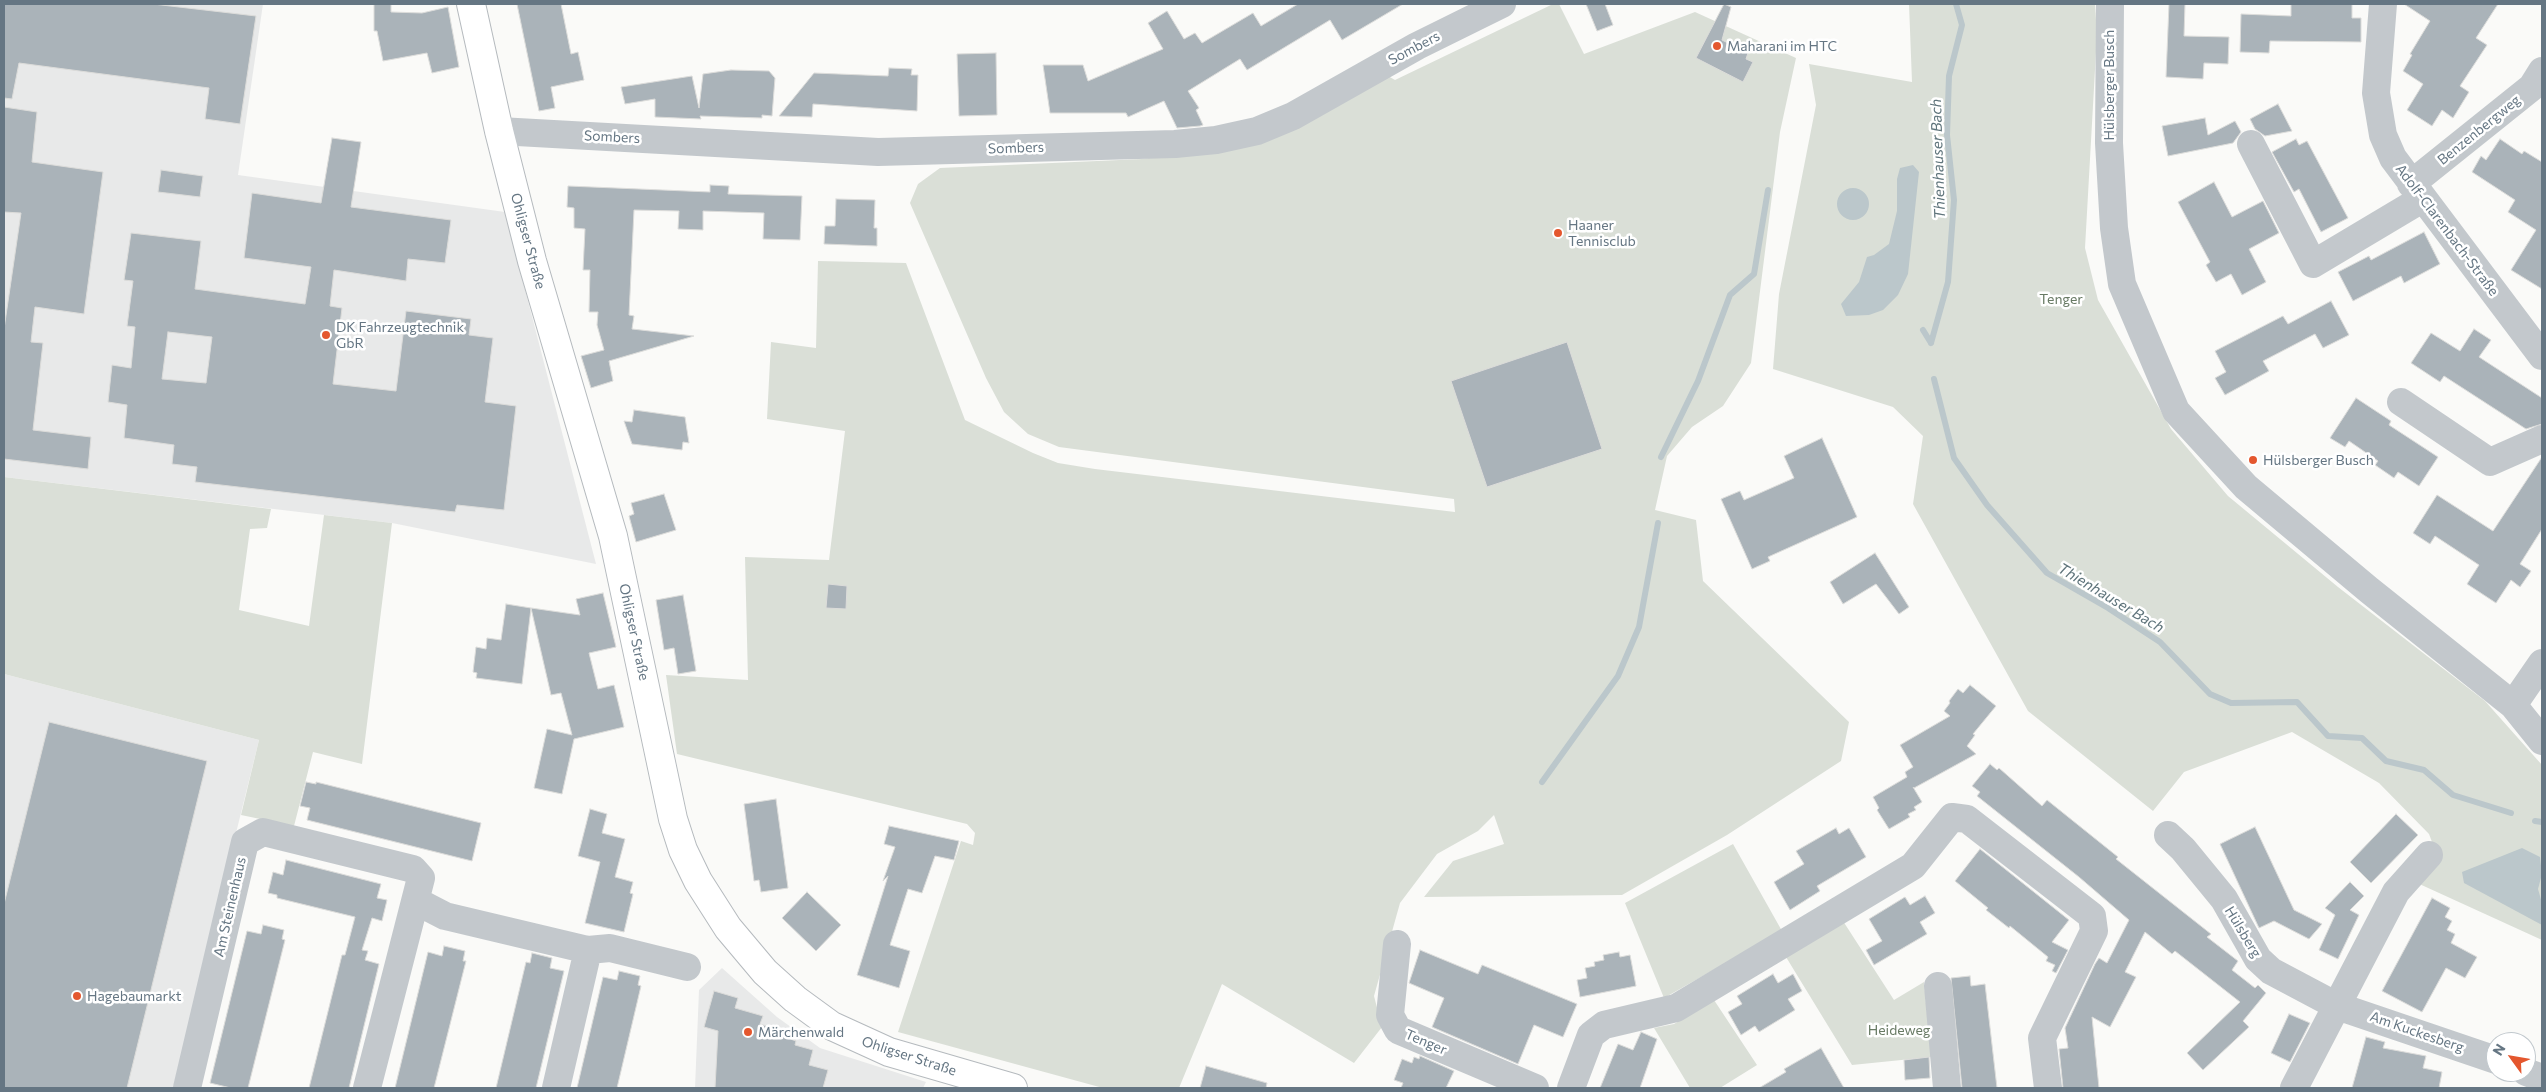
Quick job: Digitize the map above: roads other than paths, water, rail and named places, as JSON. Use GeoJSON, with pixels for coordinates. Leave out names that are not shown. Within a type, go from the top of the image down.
{"type":"FeatureCollection","features":[{"type":"Feature","properties":{"kind":"main road","name":"Ohligser Straße"},"geometry":{"type":"LineString","coordinates":[[471,4],[499,131],[532,261],[613,536],[672,819],[683,850],[698,881],[728,928],[765,972],[794,999],[832,1026],[889,1052],[1013,1088]]}},
{"type":"Feature","properties":{"kind":"street","name":"Sombers"},"geometry":{"type":"LineString","coordinates":[[499,131],[878,152],[1175,144],[1216,140],[1256,131],[1293,116],[1417,46],[1502,4]]}},
{"type":"Feature","properties":{"kind":"street","name":"Hülsberger Busch"},"geometry":{"type":"LineString","coordinates":[[2110,4],[2109,143],[2114,228],[2122,284],[2176,411],[2246,487],[2368,590],[2513,705],[2542,741]]}},
{"type":"Feature","properties":{"kind":"street","name":"Adolf-Clarenbach-Straße"},"geometry":{"type":"LineString","coordinates":[[2383,4],[2376,93],[2383,135],[2392,158],[2542,356]]}},
{"type":"Feature","properties":{"kind":"street","name":"Benzenbergweg"},"geometry":{"type":"LineString","coordinates":[[2250,144],[2313,264],[2416,192],[2532,87],[2542,71]]}},
{"type":"Feature","properties":{"kind":"street"},"geometry":{"type":"LineString","coordinates":[[2401,402],[2490,462],[2542,439]]}},
{"type":"Feature","properties":{"kind":"street"},"geometry":{"type":"LineString","coordinates":[[2513,705],[2542,663]]}},
{"type":"Feature","properties":{"kind":"street"},"geometry":{"type":"LineString","coordinates":[[1571,1088],[1591,1035],[1604,1025],[1676,1008],[1914,866],[1952,817],[1967,819],[2092,916],[2094,931],[2042,1038],[2048,1088]]}},
{"type":"Feature","properties":{"kind":"street","name":"Am Steinenhaus"},"geometry":{"type":"LineString","coordinates":[[187,1088],[245,842],[263,832],[413,869],[421,878],[367,1088]]}},
{"type":"Feature","properties":{"kind":"street","name":"Hülsberg"},"geometry":{"type":"LineString","coordinates":[[2168,834],[2183,849],[2224,899],[2258,959],[2271,971],[2338,1006]]}},
{"type":"Feature","properties":{"kind":"street"},"geometry":{"type":"LineString","coordinates":[[2294,1088],[2396,892],[2429,855]]}},
{"type":"Feature","properties":{"kind":"street"},"geometry":{"type":"LineString","coordinates":[[416,900],[445,916],[588,950],[610,948],[687,967]]}},
{"type":"Feature","properties":{"kind":"street","name":"Tenger"},"geometry":{"type":"LineString","coordinates":[[1397,944],[1390,1015],[1398,1030],[1535,1088]]}},
{"type":"Feature","properties":{"kind":"street"},"geometry":{"type":"LineString","coordinates":[[556,1088],[588,950]]}},
{"type":"Feature","properties":{"kind":"street"},"geometry":{"type":"LineString","coordinates":[[1938,986],[1944,1088]]}},
{"type":"Feature","properties":{"kind":"street","name":"Am Kuckesberg"},"geometry":{"type":"LineString","coordinates":[[2338,1006],[2486,1057]]}},
{"type":"Feature","properties":{"kind":"waterway","name":"Thienhauser Bach"},"geometry":{"type":"LineString","coordinates":[[1931,343],[1948,282],[1954,200],[1947,135],[1949,76],[1962,25],[1956,4]]}},
{"type":"Feature","properties":{"kind":"waterway"},"geometry":{"type":"LineString","coordinates":[[1661,457],[1698,381],[1730,295],[1754,274],[1768,190]]}},
{"type":"Feature","properties":{"kind":"waterway"},"geometry":{"type":"LineString","coordinates":[[1923,330],[1931,343]]}},
{"type":"Feature","properties":{"kind":"waterway","name":"Thienhauser Bach"},"geometry":{"type":"LineString","coordinates":[[1934,379],[1954,458],[1987,505],[2047,573],[2108,608],[2160,642],[2210,694],[2231,703],[2297,702],[2328,736],[2362,738],[2386,761],[2424,770],[2453,795],[2511,813]]}},
{"type":"Feature","properties":{"kind":"waterway"},"geometry":{"type":"LineString","coordinates":[[1542,782],[1618,676],[1639,627],[1658,523]]}},
{"type":"Feature","properties":{"kind":"waterway","name":"Thienhauser Bach"},"geometry":{"type":"LineString","coordinates":[[2535,821],[2542,822]]}},
{"type":"Feature","properties":{"kind":"place","name":"Maharani im HTC"},"geometry":{"type":"Point","coordinates":[1717,46]}},
{"type":"Feature","properties":{"kind":"place","name":"Haaner Tennisclub"},"geometry":{"type":"Point","coordinates":[1558,233]}},
{"type":"Feature","properties":{"kind":"place","name":"DK Fahrzeugtechnik GbR"},"geometry":{"type":"Point","coordinates":[326,335]}},
{"type":"Feature","properties":{"kind":"place","name":"Hülsberger Busch"},"geometry":{"type":"Point","coordinates":[2253,460]}},
{"type":"Feature","properties":{"kind":"place","name":"Hagebaumarkt"},"geometry":{"type":"Point","coordinates":[77,996]}},
{"type":"Feature","properties":{"kind":"place","name":"Märchenwald"},"geometry":{"type":"Point","coordinates":[748,1032]}},
{"type":"Feature","properties":{"kind":"park label","name":"Heideweg"},"geometry":{"type":"Point","coordinates":[1899,1030]}}]}
